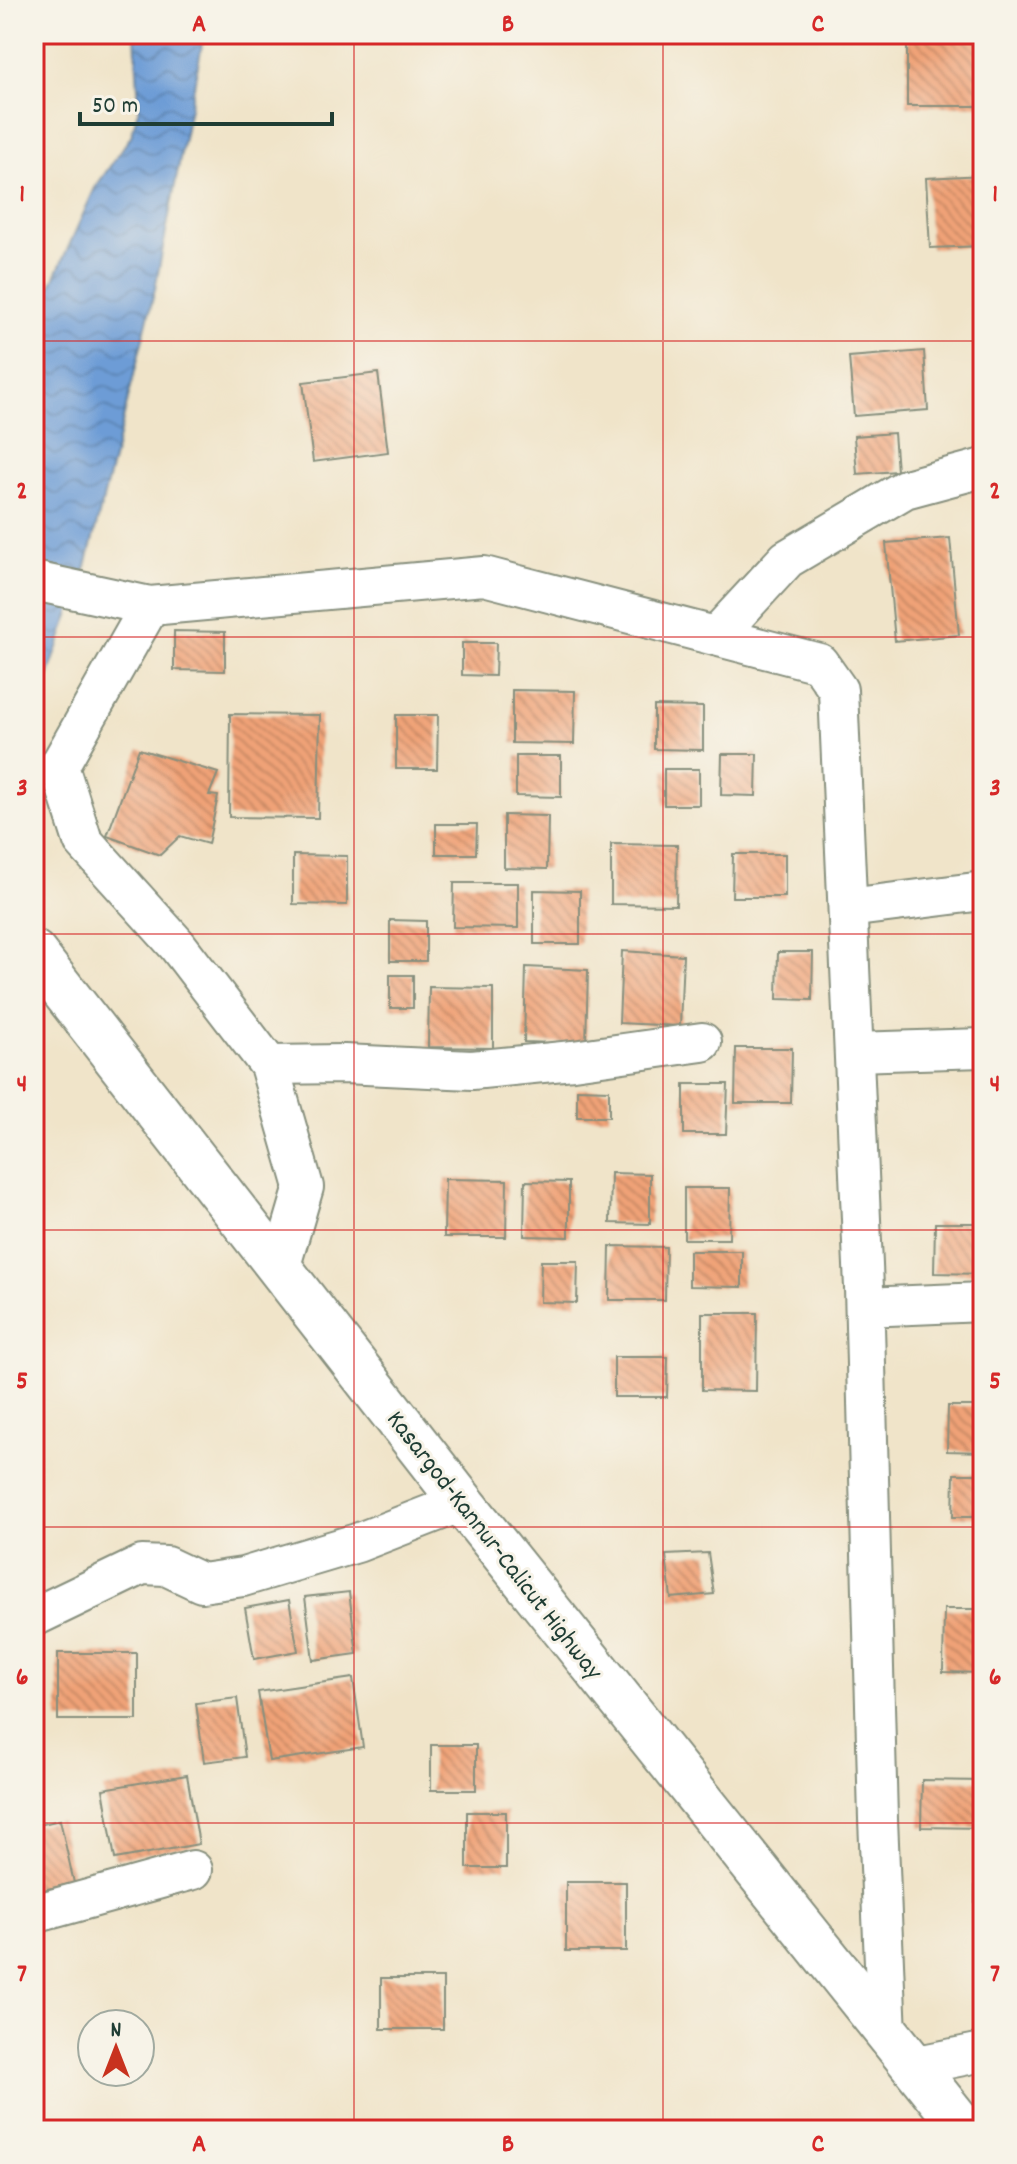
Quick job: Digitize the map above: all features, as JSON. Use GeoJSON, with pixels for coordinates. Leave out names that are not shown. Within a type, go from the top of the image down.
{"type":"FeatureCollection","features":[{"type":"Feature","properties":{"kind":"highway","name":"Kasargod-Kannur-Calicut Highway"},"geometry":{"type":"LineString","coordinates":[[34,953],[462,1502],[965,2130]]}},
{"type":"Feature","properties":{"kind":"street"},"geometry":{"type":"LineString","coordinates":[[716,636],[787,559],[905,489],[983,468]]}},
{"type":"Feature","properties":{"kind":"street"},"geometry":{"type":"LineString","coordinates":[[34,581],[150,606],[484,576],[819,663],[838,690],[865,1307],[878,1819],[900,2050],[983,2052]]}},
{"type":"Feature","properties":{"kind":"street"},"geometry":{"type":"LineString","coordinates":[[150,606],[59,766],[83,841],[177,945],[269,1065],[304,1187],[280,1269]]}},
{"type":"Feature","properties":{"kind":"street"},"geometry":{"type":"LineString","coordinates":[[848,908],[983,891]]}},
{"type":"Feature","properties":{"kind":"street"},"geometry":{"type":"LineString","coordinates":[[269,1065],[344,1064],[472,1070],[702,1042]]}},
{"type":"Feature","properties":{"kind":"street"},"geometry":{"type":"LineString","coordinates":[[854,1052],[983,1048]]}},
{"type":"Feature","properties":{"kind":"street"},"geometry":{"type":"LineString","coordinates":[[865,1307],[983,1302]]}},
{"type":"Feature","properties":{"kind":"street"},"geometry":{"type":"LineString","coordinates":[[34,1617],[142,1565],[166,1566],[202,1583],[243,1577],[357,1543],[462,1502]]}},
{"type":"Feature","properties":{"kind":"street"},"geometry":{"type":"LineString","coordinates":[[34,1914],[193,1870]]}},
{"type":"Feature","properties":{"kind":"water"},"geometry":{"type":"Polygon","coordinates":[[[135,34],[204,34],[155,289],[118,440],[86,566],[34,717],[34,366],[49,290],[95,188],[131,136],[139,107],[135,34]]]}},
{"type":"Feature","properties":{"kind":"building"},"geometry":{"type":"Polygon","coordinates":[[[907,38],[983,38],[983,106],[907,106],[907,38]]]}},
{"type":"Feature","properties":{"kind":"building"},"geometry":{"type":"Polygon","coordinates":[[[983,175],[983,246],[930,248],[926,178],[983,175]]]}},
{"type":"Feature","properties":{"kind":"building"},"geometry":{"type":"Polygon","coordinates":[[[924,351],[928,410],[854,416],[849,357],[924,351]]]}},
{"type":"Feature","properties":{"kind":"building"},"geometry":{"type":"Polygon","coordinates":[[[378,373],[388,452],[313,462],[303,382],[378,373]]]}},
{"type":"Feature","properties":{"kind":"building"},"geometry":{"type":"Polygon","coordinates":[[[894,433],[897,471],[857,474],[854,436],[894,433]]]}},
{"type":"Feature","properties":{"kind":"building"},"geometry":{"type":"Polygon","coordinates":[[[950,538],[959,635],[895,641],[886,543],[950,538]]]}},
{"type":"Feature","properties":{"kind":"building"},"geometry":{"type":"Polygon","coordinates":[[[174,631],[225,632],[225,671],[174,670],[174,631]]]}},
{"type":"Feature","properties":{"kind":"building"},"geometry":{"type":"Polygon","coordinates":[[[462,643],[496,643],[495,676],[462,675],[462,643]]]}},
{"type":"Feature","properties":{"kind":"building"},"geometry":{"type":"Polygon","coordinates":[[[512,690],[575,691],[574,744],[512,743],[512,690]]]}},
{"type":"Feature","properties":{"kind":"building"},"geometry":{"type":"Polygon","coordinates":[[[654,706],[703,707],[703,750],[654,749],[654,706]]]}},
{"type":"Feature","properties":{"kind":"building"},"geometry":{"type":"Polygon","coordinates":[[[230,714],[320,715],[318,818],[229,817],[230,714]]]}},
{"type":"Feature","properties":{"kind":"building"},"geometry":{"type":"Polygon","coordinates":[[[396,715],[438,715],[437,769],[396,769],[396,715]]]}},
{"type":"Feature","properties":{"kind":"building"},"geometry":{"type":"Polygon","coordinates":[[[139,749],[218,773],[209,795],[218,796],[208,844],[180,836],[160,855],[107,836],[139,749]]]}},
{"type":"Feature","properties":{"kind":"building"},"geometry":{"type":"Polygon","coordinates":[[[722,754],[757,754],[756,796],[721,795],[722,754]]]}},
{"type":"Feature","properties":{"kind":"building"},"geometry":{"type":"Polygon","coordinates":[[[516,756],[561,756],[561,797],[516,796],[516,756]]]}},
{"type":"Feature","properties":{"kind":"building"},"geometry":{"type":"Polygon","coordinates":[[[664,769],[699,769],[699,805],[664,805],[664,769]]]}},
{"type":"Feature","properties":{"kind":"building"},"geometry":{"type":"Polygon","coordinates":[[[504,815],[548,816],[547,869],[504,868],[504,815]]]}},
{"type":"Feature","properties":{"kind":"building"},"geometry":{"type":"Polygon","coordinates":[[[436,824],[477,824],[476,854],[436,854],[436,824]]]}},
{"type":"Feature","properties":{"kind":"building"},"geometry":{"type":"Polygon","coordinates":[[[611,844],[677,845],[676,905],[611,904],[611,844]]]}},
{"type":"Feature","properties":{"kind":"building"},"geometry":{"type":"Polygon","coordinates":[[[733,854],[785,854],[785,897],[732,897],[733,854]]]}},
{"type":"Feature","properties":{"kind":"building"},"geometry":{"type":"Polygon","coordinates":[[[293,855],[347,856],[347,905],[293,904],[293,855]]]}},
{"type":"Feature","properties":{"kind":"building"},"geometry":{"type":"Polygon","coordinates":[[[454,883],[518,883],[518,928],[453,927],[454,883]]]}},
{"type":"Feature","properties":{"kind":"building"},"geometry":{"type":"Polygon","coordinates":[[[534,890],[580,891],[580,944],[534,944],[534,890]]]}},
{"type":"Feature","properties":{"kind":"building"},"geometry":{"type":"Polygon","coordinates":[[[390,920],[426,921],[426,961],[390,961],[390,920]]]}},
{"type":"Feature","properties":{"kind":"building"},"geometry":{"type":"Polygon","coordinates":[[[622,951],[683,955],[680,1026],[619,1023],[622,951]]]}},
{"type":"Feature","properties":{"kind":"building"},"geometry":{"type":"Polygon","coordinates":[[[778,952],[813,952],[812,1000],[777,999],[778,952]]]}},
{"type":"Feature","properties":{"kind":"building"},"geometry":{"type":"Polygon","coordinates":[[[526,967],[588,970],[586,1044],[524,1042],[526,967]]]}},
{"type":"Feature","properties":{"kind":"building"},"geometry":{"type":"Polygon","coordinates":[[[390,975],[413,975],[413,1008],[390,1008],[390,975]]]}},
{"type":"Feature","properties":{"kind":"building"},"geometry":{"type":"Polygon","coordinates":[[[429,987],[493,988],[493,1048],[428,1047],[429,987]]]}},
{"type":"Feature","properties":{"kind":"building"},"geometry":{"type":"Polygon","coordinates":[[[736,1048],[792,1048],[791,1103],[735,1103],[736,1048]]]}},
{"type":"Feature","properties":{"kind":"building"},"geometry":{"type":"Polygon","coordinates":[[[684,1084],[728,1084],[726,1134],[684,1134],[684,1084]]]}},
{"type":"Feature","properties":{"kind":"building"},"geometry":{"type":"Polygon","coordinates":[[[577,1089],[609,1090],[609,1117],[577,1117],[577,1089]]]}},
{"type":"Feature","properties":{"kind":"building"},"geometry":{"type":"Polygon","coordinates":[[[611,1173],[650,1174],[650,1224],[610,1223],[611,1173]]]}},
{"type":"Feature","properties":{"kind":"building"},"geometry":{"type":"Polygon","coordinates":[[[445,1179],[507,1180],[506,1237],[444,1237],[445,1179]]]}},
{"type":"Feature","properties":{"kind":"building"},"geometry":{"type":"Polygon","coordinates":[[[525,1181],[569,1182],[569,1237],[524,1236],[525,1181]]]}},
{"type":"Feature","properties":{"kind":"building"},"geometry":{"type":"Polygon","coordinates":[[[684,1188],[730,1188],[729,1239],[684,1239],[684,1188]]]}},
{"type":"Feature","properties":{"kind":"building"},"geometry":{"type":"Polygon","coordinates":[[[935,1223],[983,1223],[983,1274],[934,1273],[935,1223]]]}},
{"type":"Feature","properties":{"kind":"building"},"geometry":{"type":"Polygon","coordinates":[[[610,1246],[666,1247],[665,1300],[609,1300],[610,1246]]]}},
{"type":"Feature","properties":{"kind":"building"},"geometry":{"type":"Polygon","coordinates":[[[689,1251],[742,1251],[742,1287],[689,1286],[689,1251]]]}},
{"type":"Feature","properties":{"kind":"building"},"geometry":{"type":"Polygon","coordinates":[[[541,1261],[578,1261],[577,1303],[540,1302],[541,1261]]]}},
{"type":"Feature","properties":{"kind":"building"},"geometry":{"type":"Polygon","coordinates":[[[702,1313],[757,1313],[756,1391],[702,1390],[702,1313]]]}},
{"type":"Feature","properties":{"kind":"building"},"geometry":{"type":"Polygon","coordinates":[[[614,1357],[668,1357],[667,1397],[614,1397],[614,1357]]]}},
{"type":"Feature","properties":{"kind":"building"},"geometry":{"type":"Polygon","coordinates":[[[948,1406],[983,1406],[983,1452],[947,1451],[948,1406]]]}},
{"type":"Feature","properties":{"kind":"building"},"geometry":{"type":"Polygon","coordinates":[[[954,1474],[983,1474],[983,1517],[953,1517],[954,1474]]]}},
{"type":"Feature","properties":{"kind":"building"},"geometry":{"type":"Polygon","coordinates":[[[708,1553],[714,1594],[671,1598],[666,1555],[708,1553]]]}},
{"type":"Feature","properties":{"kind":"building"},"geometry":{"type":"Polygon","coordinates":[[[349,1592],[357,1654],[313,1660],[305,1597],[349,1592]]]}},
{"type":"Feature","properties":{"kind":"building"},"geometry":{"type":"Polygon","coordinates":[[[289,1600],[298,1651],[254,1659],[245,1608],[289,1600]]]}},
{"type":"Feature","properties":{"kind":"building"},"geometry":{"type":"Polygon","coordinates":[[[944,1609],[983,1609],[983,1673],[943,1672],[944,1609]]]}},
{"type":"Feature","properties":{"kind":"building"},"geometry":{"type":"Polygon","coordinates":[[[58,1653],[137,1653],[137,1720],[58,1720],[58,1653]]]}},
{"type":"Feature","properties":{"kind":"building"},"geometry":{"type":"Polygon","coordinates":[[[353,1678],[363,1747],[269,1761],[258,1692],[353,1678]]]}},
{"type":"Feature","properties":{"kind":"building"},"geometry":{"type":"Polygon","coordinates":[[[237,1698],[245,1757],[204,1762],[196,1703],[237,1698]]]}},
{"type":"Feature","properties":{"kind":"building"},"geometry":{"type":"Polygon","coordinates":[[[431,1745],[476,1745],[476,1790],[431,1790],[431,1745]]]}},
{"type":"Feature","properties":{"kind":"building"},"geometry":{"type":"Polygon","coordinates":[[[187,1775],[199,1844],[115,1859],[103,1789],[187,1775]]]}},
{"type":"Feature","properties":{"kind":"building"},"geometry":{"type":"Polygon","coordinates":[[[922,1780],[983,1781],[983,1828],[921,1827],[922,1780]]]}},
{"type":"Feature","properties":{"kind":"building"},"geometry":{"type":"Polygon","coordinates":[[[467,1812],[506,1812],[506,1868],[467,1868],[467,1812]]]}},
{"type":"Feature","properties":{"kind":"building"},"geometry":{"type":"Polygon","coordinates":[[[60,1820],[74,1883],[34,1892],[34,1826],[60,1820]]]}},
{"type":"Feature","properties":{"kind":"building"},"geometry":{"type":"Polygon","coordinates":[[[976,1847],[983,1847],[983,1903],[975,1903],[976,1847]]]}},
{"type":"Feature","properties":{"kind":"building"},"geometry":{"type":"Polygon","coordinates":[[[566,1882],[626,1882],[626,1951],[566,1951],[566,1882]]]}},
{"type":"Feature","properties":{"kind":"building"},"geometry":{"type":"Polygon","coordinates":[[[381,1978],[443,1978],[443,2029],[381,2029],[381,1978]]]}}]}
